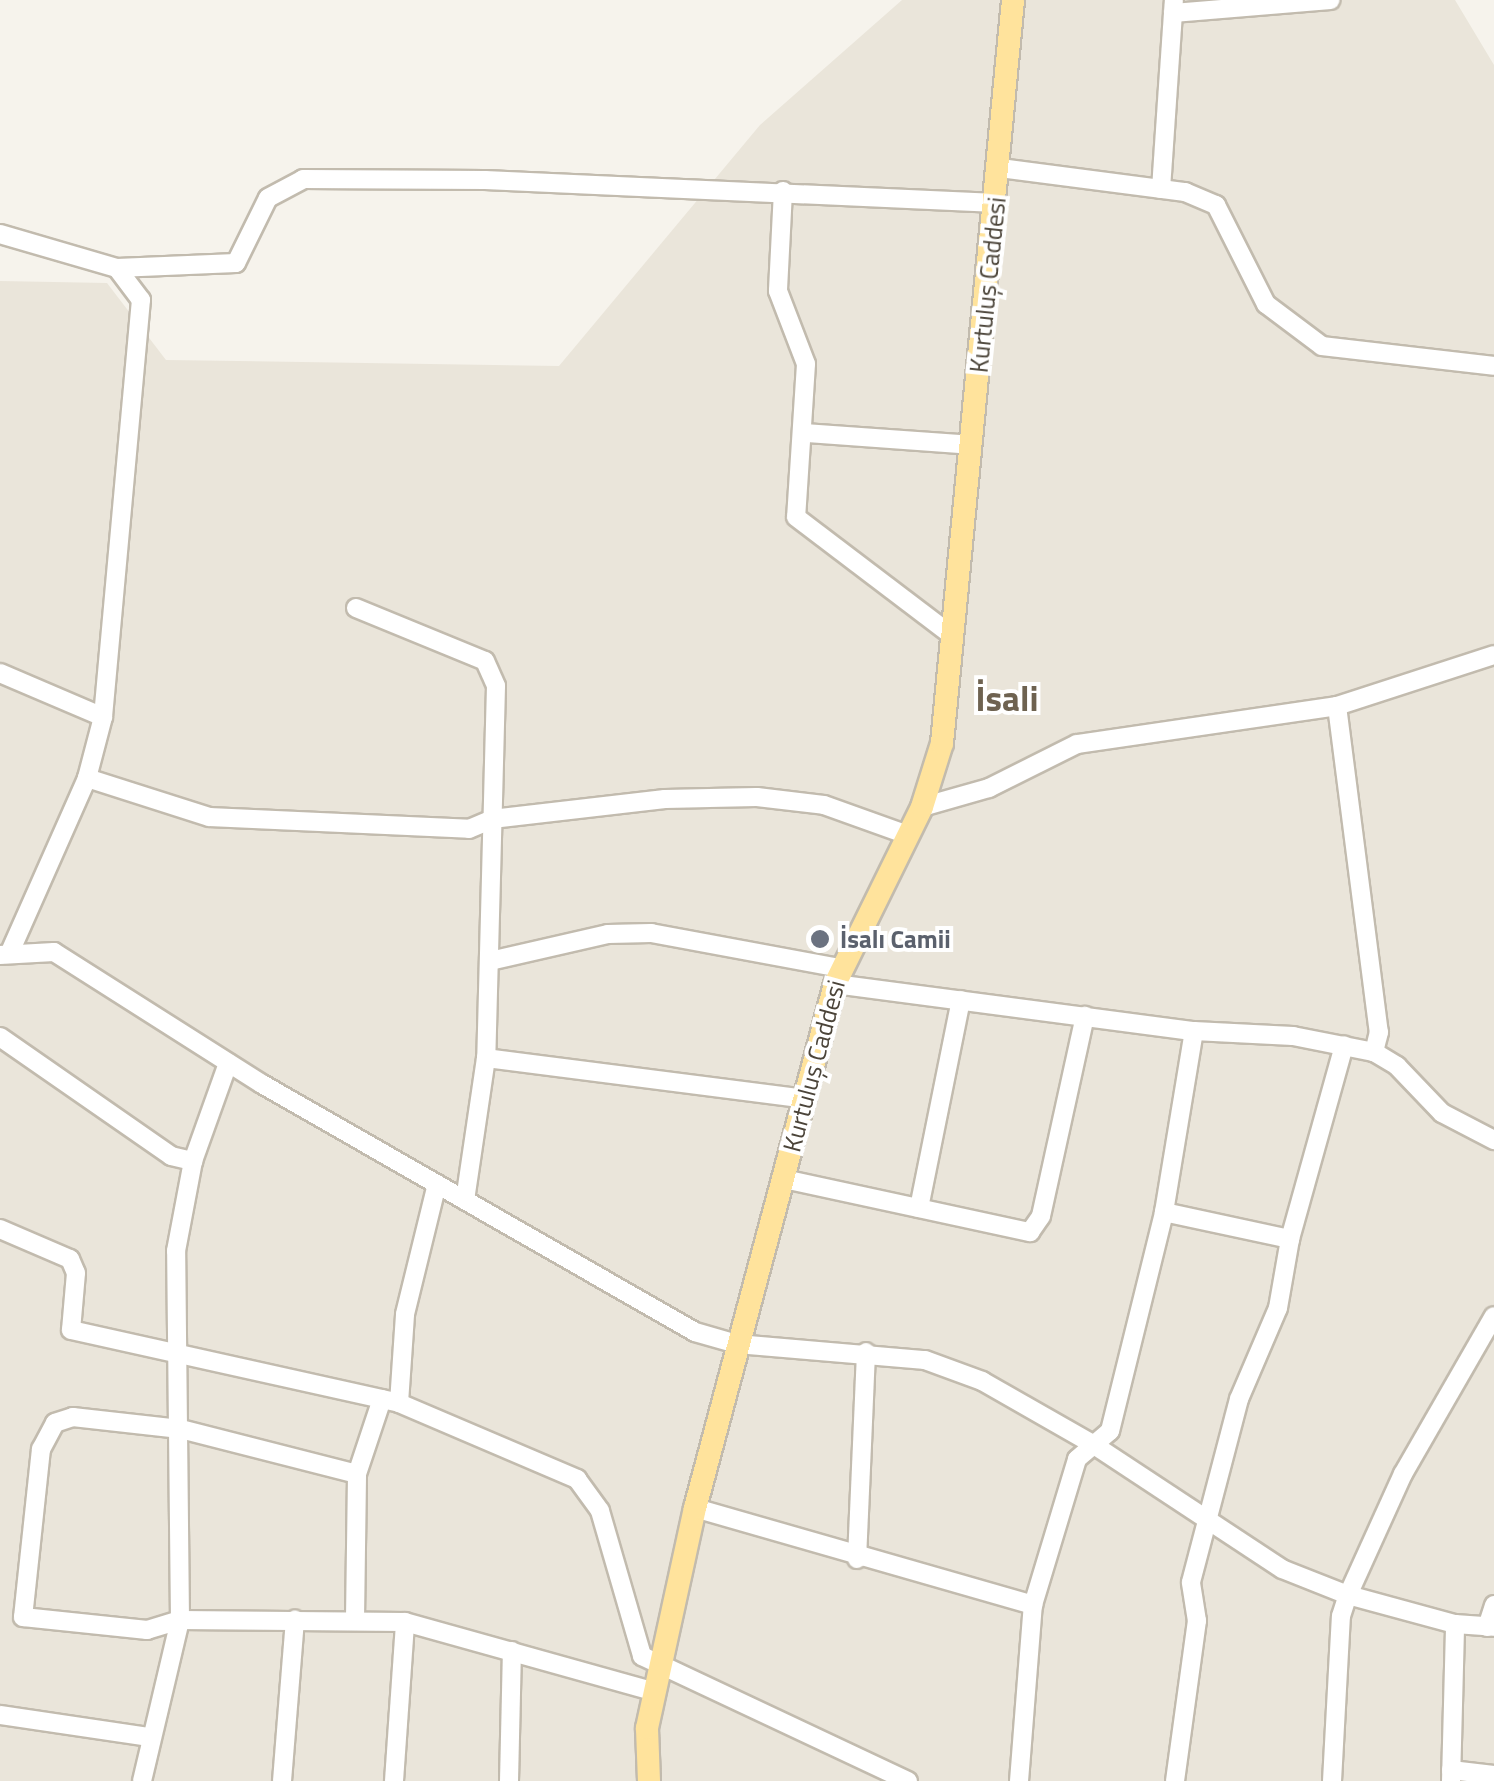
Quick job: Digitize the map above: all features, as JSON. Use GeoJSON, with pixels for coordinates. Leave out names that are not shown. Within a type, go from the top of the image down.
{"type":"FeatureCollection","features":[{"type":"Feature","properties":{"kind":"main road","name":"Kurtuluş Caddesi"},"geometry":{"type":"LineString","coordinates":[[649,1781],[647,1728],[695,1508],[838,976],[922,807],[942,742],[1000,168],[1013,0]]}},
{"type":"Feature","properties":{"kind":"street"},"geometry":{"type":"LineString","coordinates":[[1161,188],[1174,7],[1330,0]]}},
{"type":"Feature","properties":{"kind":"street"},"geometry":{"type":"LineString","coordinates":[[1000,168],[1161,188],[1216,205],[1266,304],[1322,346],[1494,366]]}},
{"type":"Feature","properties":{"kind":"street"},"geometry":{"type":"LineString","coordinates":[[0,234],[117,268],[236,262],[268,198],[304,179],[782,191],[996,203]]}},
{"type":"Feature","properties":{"kind":"street"},"geometry":{"type":"LineString","coordinates":[[782,191],[778,291],[806,364],[806,432],[796,517],[953,636]]}},
{"type":"Feature","properties":{"kind":"street"},"geometry":{"type":"LineString","coordinates":[[117,268],[141,300],[103,717],[87,778],[5,953],[54,952],[228,1063],[694,1332],[737,1344],[925,1360],[982,1381],[1094,1445],[1282,1569],[1348,1594],[1455,1624],[1490,1627],[1494,1605]]}},
{"type":"Feature","properties":{"kind":"street"},"geometry":{"type":"LineString","coordinates":[[806,432],[972,445]]}},
{"type":"Feature","properties":{"kind":"street"},"geometry":{"type":"LineString","coordinates":[[356,608],[485,661],[496,686],[486,1058],[465,1200]]}},
{"type":"Feature","properties":{"kind":"street"},"geometry":{"type":"LineString","coordinates":[[922,807],[989,788],[1077,744],[1337,706],[1494,655]]}},
{"type":"Feature","properties":{"kind":"street"},"geometry":{"type":"LineString","coordinates":[[0,673],[103,717]]}},
{"type":"Feature","properties":{"kind":"street"},"geometry":{"type":"LineString","coordinates":[[1337,706],[1379,1032],[1374,1052]]}},
{"type":"Feature","properties":{"kind":"street"},"geometry":{"type":"LineString","coordinates":[[87,778],[210,817],[469,829],[492,820],[665,798],[757,798],[824,804],[906,834]]}},
{"type":"Feature","properties":{"kind":"street"},"geometry":{"type":"LineString","coordinates":[[490,961],[608,934],[651,933],[961,1000],[1344,1046],[1374,1052],[1397,1066],[1442,1113],[1494,1140]]}},
{"type":"Feature","properties":{"kind":"street"},"geometry":{"type":"LineString","coordinates":[[919,1208],[961,1000]]}},
{"type":"Feature","properties":{"kind":"street"},"geometry":{"type":"LineString","coordinates":[[784,1179],[1030,1232],[1041,1216],[1085,1016]]}},
{"type":"Feature","properties":{"kind":"street"},"geometry":{"type":"LineString","coordinates":[[1019,1781],[1033,1605],[1077,1459],[1110,1431],[1164,1212],[1194,1030]]}},
{"type":"Feature","properties":{"kind":"street"},"geometry":{"type":"LineString","coordinates":[[0,1037],[171,1156],[193,1160]]}},
{"type":"Feature","properties":{"kind":"street"},"geometry":{"type":"LineString","coordinates":[[1175,1781],[1196,1621],[1190,1582],[1204,1521],[1239,1399],[1278,1308],[1290,1239],[1344,1046]]}},
{"type":"Feature","properties":{"kind":"street"},"geometry":{"type":"LineString","coordinates":[[486,1058],[806,1098]]}},
{"type":"Feature","properties":{"kind":"street"},"geometry":{"type":"LineString","coordinates":[[142,1781],[180,1620],[176,1251],[193,1160],[228,1063]]}},
{"type":"Feature","properties":{"kind":"street"},"geometry":{"type":"LineString","coordinates":[[354,1620],[357,1474],[390,1401],[405,1314],[437,1184]]}},
{"type":"Feature","properties":{"kind":"street"},"geometry":{"type":"LineString","coordinates":[[1164,1212],[1290,1239]]}},
{"type":"Feature","properties":{"kind":"street"},"geometry":{"type":"LineString","coordinates":[[0,1229],[70,1259],[76,1273],[71,1330],[390,1401],[577,1479],[600,1512],[642,1656],[662,1661],[908,1781]]}},
{"type":"Feature","properties":{"kind":"street"},"geometry":{"type":"LineString","coordinates":[[1332,1781],[1341,1616],[1348,1594],[1402,1474],[1494,1316]]}},
{"type":"Feature","properties":{"kind":"street"},"geometry":{"type":"LineString","coordinates":[[857,1558],[866,1352]]}},
{"type":"Feature","properties":{"kind":"street"},"geometry":{"type":"LineString","coordinates":[[357,1474],[180,1428],[74,1417],[55,1423],[42,1450],[23,1617],[147,1630],[180,1620],[405,1622],[655,1692]]}},
{"type":"Feature","properties":{"kind":"street"},"geometry":{"type":"LineString","coordinates":[[695,1508],[857,1558],[1033,1605]]}},
{"type":"Feature","properties":{"kind":"street"},"geometry":{"type":"LineString","coordinates":[[282,1781],[296,1620]]}},
{"type":"Feature","properties":{"kind":"street"},"geometry":{"type":"LineString","coordinates":[[394,1781],[405,1622]]}},
{"type":"Feature","properties":{"kind":"street"},"geometry":{"type":"LineString","coordinates":[[1455,1624],[1452,1775],[1494,1776]]}},
{"type":"Feature","properties":{"kind":"street"},"geometry":{"type":"LineString","coordinates":[[510,1781],[512,1652]]}},
{"type":"Feature","properties":{"kind":"street"},"geometry":{"type":"LineString","coordinates":[[0,1715],[150,1737]]}},
{"type":"Feature","properties":{"kind":"shaded area"},"geometry":{"type":"Polygon","coordinates":[[[902,0],[1455,0],[1494,65],[1494,1781],[0,1781],[0,281],[107,283],[166,360],[559,366],[760,125],[902,0]]]}},
{"type":"Feature","properties":{"kind":"place","name":"İsalı Camii"},"geometry":{"type":"Point","coordinates":[820,939]}},
{"type":"Feature","properties":{"kind":"district","name":"İsali"},"geometry":{"type":"Point","coordinates":[1007,698]}}]}
